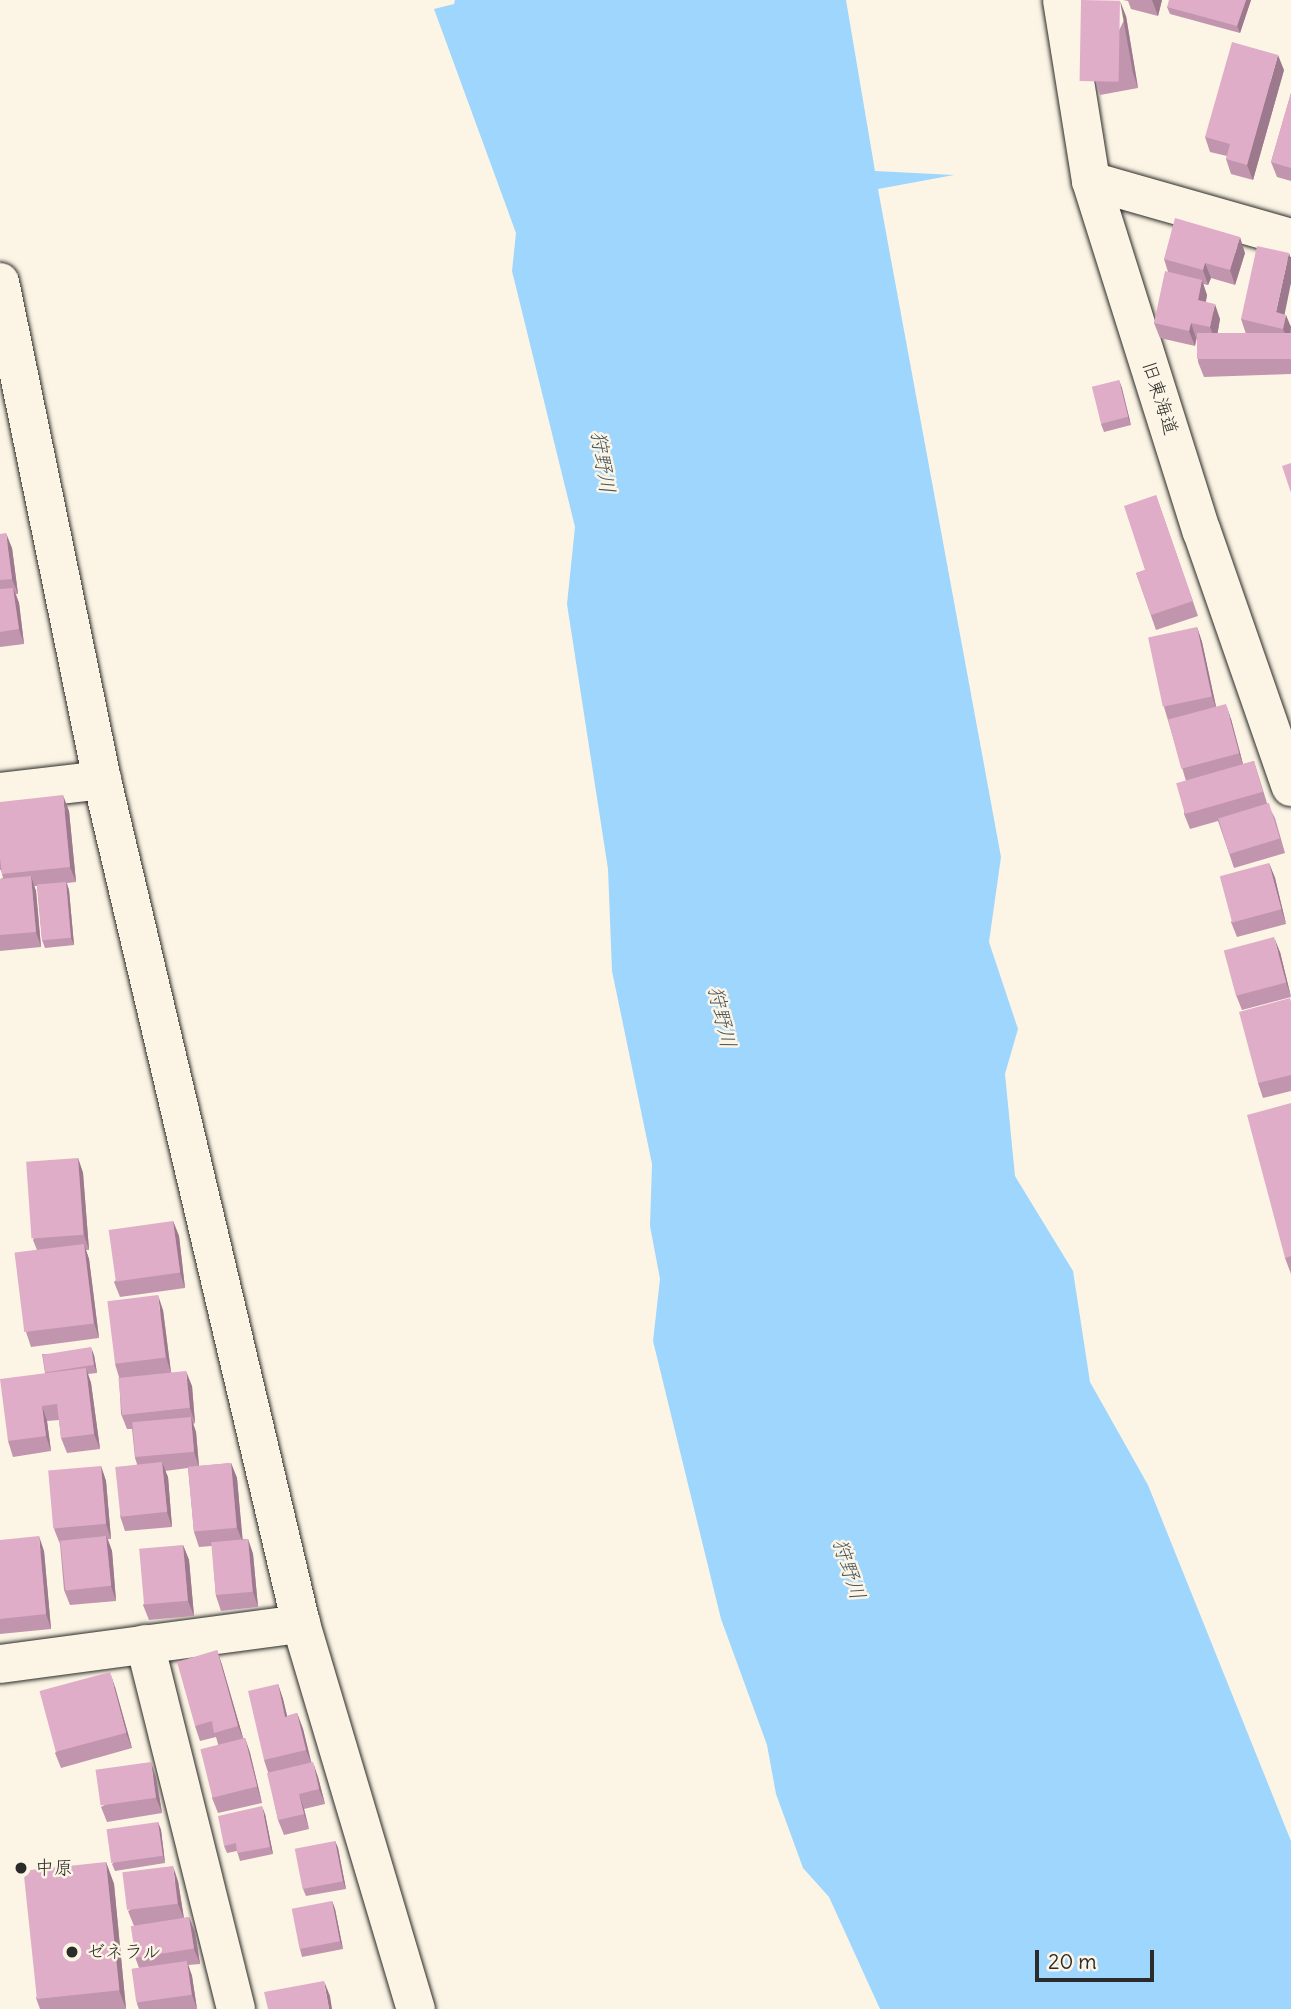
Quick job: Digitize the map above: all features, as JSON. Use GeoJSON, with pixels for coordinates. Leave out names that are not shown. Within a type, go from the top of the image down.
{"type":"FeatureCollection","features":[{"type":"Feature","properties":{"kind":"street","name":"旧東海道"},"geometry":{"type":"LineString","coordinates":[[1062,0],[1091,181],[1202,532],[1291,787]]}},
{"type":"Feature","properties":{"kind":"street"},"geometry":{"type":"LineString","coordinates":[[1091,181],[1291,238]]}},
{"type":"Feature","properties":{"kind":"street"},"geometry":{"type":"LineString","coordinates":[[0,282],[102,780],[301,1624],[416,2009]]}},
{"type":"Feature","properties":{"kind":"street"},"geometry":{"type":"LineString","coordinates":[[0,792],[102,780]]}},
{"type":"Feature","properties":{"kind":"street"},"geometry":{"type":"LineString","coordinates":[[0,1664],[301,1624]]}},
{"type":"Feature","properties":{"kind":"street"},"geometry":{"type":"LineString","coordinates":[[145,1644],[236,2009]]}},
{"type":"Feature","properties":{"kind":"water","name":"狩野川"},"geometry":{"type":"Polygon","coordinates":[[[455,0],[846,0],[875,171],[954,175],[878,189],[1001,857],[989,942],[1018,1029],[1005,1074],[1015,1176],[1073,1271],[1090,1382],[1148,1485],[1291,1841],[1291,2009],[880,2009],[829,1897],[803,1868],[776,1794],[767,1745],[721,1619],[653,1341],[660,1279],[650,1226],[652,1164],[612,971],[608,869],[567,604],[575,527],[512,271],[516,233],[434,9],[454,4],[455,0]]]}},
{"type":"Feature","properties":{"kind":"building"},"geometry":{"type":"Polygon","coordinates":[[[1081,0],[1120,1],[1119,82],[1080,81],[1081,0]]]}},
{"type":"Feature","properties":{"kind":"building"},"geometry":{"type":"Polygon","coordinates":[[[1169,0],[1246,0],[1237,26],[1167,7],[1169,0]]]}},
{"type":"Feature","properties":{"kind":"building"},"geometry":{"type":"Polygon","coordinates":[[[1232,42],[1278,55],[1247,165],[1226,159],[1230,144],[1205,137],[1232,42]]]}},
{"type":"Feature","properties":{"kind":"building"},"geometry":{"type":"Polygon","coordinates":[[[1291,93],[1291,168],[1271,162],[1291,93]]]}},
{"type":"Feature","properties":{"kind":"building"},"geometry":{"type":"Polygon","coordinates":[[[1175,218],[1240,237],[1230,270],[1205,263],[1203,270],[1164,259],[1175,218]]]}},
{"type":"Feature","properties":{"kind":"building"},"geometry":{"type":"Polygon","coordinates":[[[1257,246],[1289,253],[1276,312],[1286,315],[1283,329],[1241,319],[1257,246]]]}},
{"type":"Feature","properties":{"kind":"building"},"geometry":{"type":"Polygon","coordinates":[[[1165,271],[1202,280],[1198,300],[1215,304],[1210,327],[1191,323],[1189,331],[1154,323],[1165,271]]]}},
{"type":"Feature","properties":{"kind":"building"},"geometry":{"type":"Polygon","coordinates":[[[1197,333],[1291,333],[1291,359],[1197,359],[1197,333]]]}},
{"type":"Feature","properties":{"kind":"building"},"geometry":{"type":"Polygon","coordinates":[[[1119,380],[1128,417],[1101,424],[1092,387],[1119,380]]]}},
{"type":"Feature","properties":{"kind":"building"},"geometry":{"type":"Polygon","coordinates":[[[1291,463],[1291,493],[1282,466],[1291,463]]]}},
{"type":"Feature","properties":{"kind":"building"},"geometry":{"type":"Polygon","coordinates":[[[1156,495],[1193,601],[1151,615],[1136,573],[1145,570],[1124,506],[1156,495]]]}},
{"type":"Feature","properties":{"kind":"building"},"geometry":{"type":"Polygon","coordinates":[[[6,533],[12,579],[0,580],[0,534],[6,533]]]}},
{"type":"Feature","properties":{"kind":"building"},"geometry":{"type":"Polygon","coordinates":[[[13,588],[19,629],[0,632],[0,589],[13,588]]]}},
{"type":"Feature","properties":{"kind":"building"},"geometry":{"type":"Polygon","coordinates":[[[1197,627],[1212,696],[1163,707],[1148,637],[1197,627]]]}},
{"type":"Feature","properties":{"kind":"building"},"geometry":{"type":"Polygon","coordinates":[[[1226,704],[1239,753],[1181,769],[1168,720],[1226,704]]]}},
{"type":"Feature","properties":{"kind":"building"},"geometry":{"type":"Polygon","coordinates":[[[1254,761],[1263,792],[1185,814],[1176,783],[1254,761]]]}},
{"type":"Feature","properties":{"kind":"building"},"geometry":{"type":"Polygon","coordinates":[[[63,795],[70,867],[2,874],[0,802],[63,795]]]}},
{"type":"Feature","properties":{"kind":"building"},"geometry":{"type":"Polygon","coordinates":[[[1269,803],[1280,838],[1229,854],[1218,818],[1269,803]]]}},
{"type":"Feature","properties":{"kind":"building"},"geometry":{"type":"Polygon","coordinates":[[[1269,863],[1281,909],[1232,923],[1220,876],[1269,863]]]}},
{"type":"Feature","properties":{"kind":"building"},"geometry":{"type":"Polygon","coordinates":[[[31,876],[36,932],[0,935],[0,879],[31,876]]]}},
{"type":"Feature","properties":{"kind":"building"},"geometry":{"type":"Polygon","coordinates":[[[66,882],[71,938],[42,940],[37,885],[66,882]]]}},
{"type":"Feature","properties":{"kind":"building"},"geometry":{"type":"Polygon","coordinates":[[[1274,937],[1286,982],[1236,996],[1224,950],[1274,937]]]}},
{"type":"Feature","properties":{"kind":"building"},"geometry":{"type":"Polygon","coordinates":[[[1290,998],[1291,1075],[1258,1083],[1239,1012],[1290,998]]]}},
{"type":"Feature","properties":{"kind":"building"},"geometry":{"type":"Polygon","coordinates":[[[1291,1103],[1291,1256],[1285,1258],[1247,1115],[1291,1103]]]}},
{"type":"Feature","properties":{"kind":"building"},"geometry":{"type":"Polygon","coordinates":[[[78,1158],[83,1235],[31,1238],[26,1162],[78,1158]]]}},
{"type":"Feature","properties":{"kind":"building"},"geometry":{"type":"Polygon","coordinates":[[[173,1221],[180,1272],[116,1282],[109,1230],[173,1221]]]}},
{"type":"Feature","properties":{"kind":"building"},"geometry":{"type":"Polygon","coordinates":[[[84,1244],[94,1323],[24,1332],[15,1253],[84,1244]]]}},
{"type":"Feature","properties":{"kind":"building"},"geometry":{"type":"Polygon","coordinates":[[[158,1295],[166,1358],[115,1364],[107,1301],[158,1295]]]}},
{"type":"Feature","properties":{"kind":"building"},"geometry":{"type":"Polygon","coordinates":[[[91,1347],[94,1365],[45,1372],[43,1355],[91,1347]]]}},
{"type":"Feature","properties":{"kind":"building"},"geometry":{"type":"Polygon","coordinates":[[[86,1368],[94,1434],[61,1438],[57,1404],[42,1406],[46,1436],[8,1441],[0,1379],[86,1368]]]}},
{"type":"Feature","properties":{"kind":"building"},"geometry":{"type":"Polygon","coordinates":[[[186,1371],[190,1408],[122,1415],[118,1378],[186,1371]]]}},
{"type":"Feature","properties":{"kind":"building"},"geometry":{"type":"Polygon","coordinates":[[[191,1417],[194,1452],[135,1457],[132,1422],[191,1417]]]}},
{"type":"Feature","properties":{"kind":"building"},"geometry":{"type":"Polygon","coordinates":[[[162,1462],[167,1512],[120,1517],[115,1467],[162,1462]]]}},
{"type":"Feature","properties":{"kind":"building"},"geometry":{"type":"Polygon","coordinates":[[[231,1463],[237,1528],[194,1532],[188,1467],[231,1463]]]}},
{"type":"Feature","properties":{"kind":"building"},"geometry":{"type":"Polygon","coordinates":[[[101,1466],[106,1524],[53,1528],[48,1471],[101,1466]]]}},
{"type":"Feature","properties":{"kind":"building"},"geometry":{"type":"Polygon","coordinates":[[[39,1536],[46,1614],[0,1619],[0,1540],[39,1536]]]}},
{"type":"Feature","properties":{"kind":"building"},"geometry":{"type":"Polygon","coordinates":[[[106,1536],[111,1586],[65,1591],[60,1541],[106,1536]]]}},
{"type":"Feature","properties":{"kind":"building"},"geometry":{"type":"Polygon","coordinates":[[[248,1539],[253,1592],[216,1595],[211,1542],[248,1539]]]}},
{"type":"Feature","properties":{"kind":"building"},"geometry":{"type":"Polygon","coordinates":[[[183,1545],[188,1601],[144,1605],[139,1549],[183,1545]]]}},
{"type":"Feature","properties":{"kind":"building"},"geometry":{"type":"Polygon","coordinates":[[[217,1650],[238,1726],[214,1733],[212,1721],[195,1726],[177,1662],[217,1650]]]}},
{"type":"Feature","properties":{"kind":"building"},"geometry":{"type":"Polygon","coordinates":[[[110,1672],[126,1733],[56,1752],[39,1691],[110,1672]]]}},
{"type":"Feature","properties":{"kind":"building"},"geometry":{"type":"Polygon","coordinates":[[[278,1684],[285,1717],[297,1713],[306,1750],[264,1760],[248,1691],[278,1684]]]}},
{"type":"Feature","properties":{"kind":"building"},"geometry":{"type":"Polygon","coordinates":[[[245,1738],[257,1787],[212,1798],[200,1749],[245,1738]]]}},
{"type":"Feature","properties":{"kind":"building"},"geometry":{"type":"Polygon","coordinates":[[[151,1762],[156,1798],[101,1805],[96,1770],[151,1762]]]}},
{"type":"Feature","properties":{"kind":"building"},"geometry":{"type":"Polygon","coordinates":[[[313,1762],[319,1789],[299,1794],[304,1814],[278,1820],[267,1773],[313,1762]]]}},
{"type":"Feature","properties":{"kind":"building"},"geometry":{"type":"Polygon","coordinates":[[[262,1806],[270,1847],[237,1853],[236,1843],[224,1846],[218,1816],[262,1806]]]}},
{"type":"Feature","properties":{"kind":"building"},"geometry":{"type":"Polygon","coordinates":[[[158,1822],[163,1856],[111,1863],[107,1829],[158,1822]]]}},
{"type":"Feature","properties":{"kind":"building"},"geometry":{"type":"Polygon","coordinates":[[[335,1841],[343,1881],[303,1889],[295,1849],[335,1841]]]}},
{"type":"Feature","properties":{"kind":"building"},"geometry":{"type":"Polygon","coordinates":[[[106,1862],[119,1990],[37,1999],[23,1871],[106,1862]]]}},
{"type":"Feature","properties":{"kind":"building"},"geometry":{"type":"Polygon","coordinates":[[[173,1866],[178,1904],[127,1910],[122,1872],[173,1866]]]}},
{"type":"Feature","properties":{"kind":"building"},"geometry":{"type":"Polygon","coordinates":[[[332,1901],[340,1941],[300,1949],[292,1909],[332,1901]]]}},
{"type":"Feature","properties":{"kind":"building"},"geometry":{"type":"Polygon","coordinates":[[[189,1917],[194,1949],[136,1958],[131,1926],[189,1917]]]}},
{"type":"Feature","properties":{"kind":"building"},"geometry":{"type":"Polygon","coordinates":[[[187,1961],[192,1995],[136,2002],[132,1969],[187,1961]]]}},
{"type":"Feature","properties":{"kind":"building"},"geometry":{"type":"Polygon","coordinates":[[[324,1981],[329,2009],[268,2009],[264,1992],[324,1981]]]}},
{"type":"Feature","properties":{"kind":"place","name":"中原"},"geometry":{"type":"Point","coordinates":[21,1868]}},
{"type":"Feature","properties":{"kind":"place","name":"ゼネラル"},"geometry":{"type":"Point","coordinates":[72,1952]}}]}
